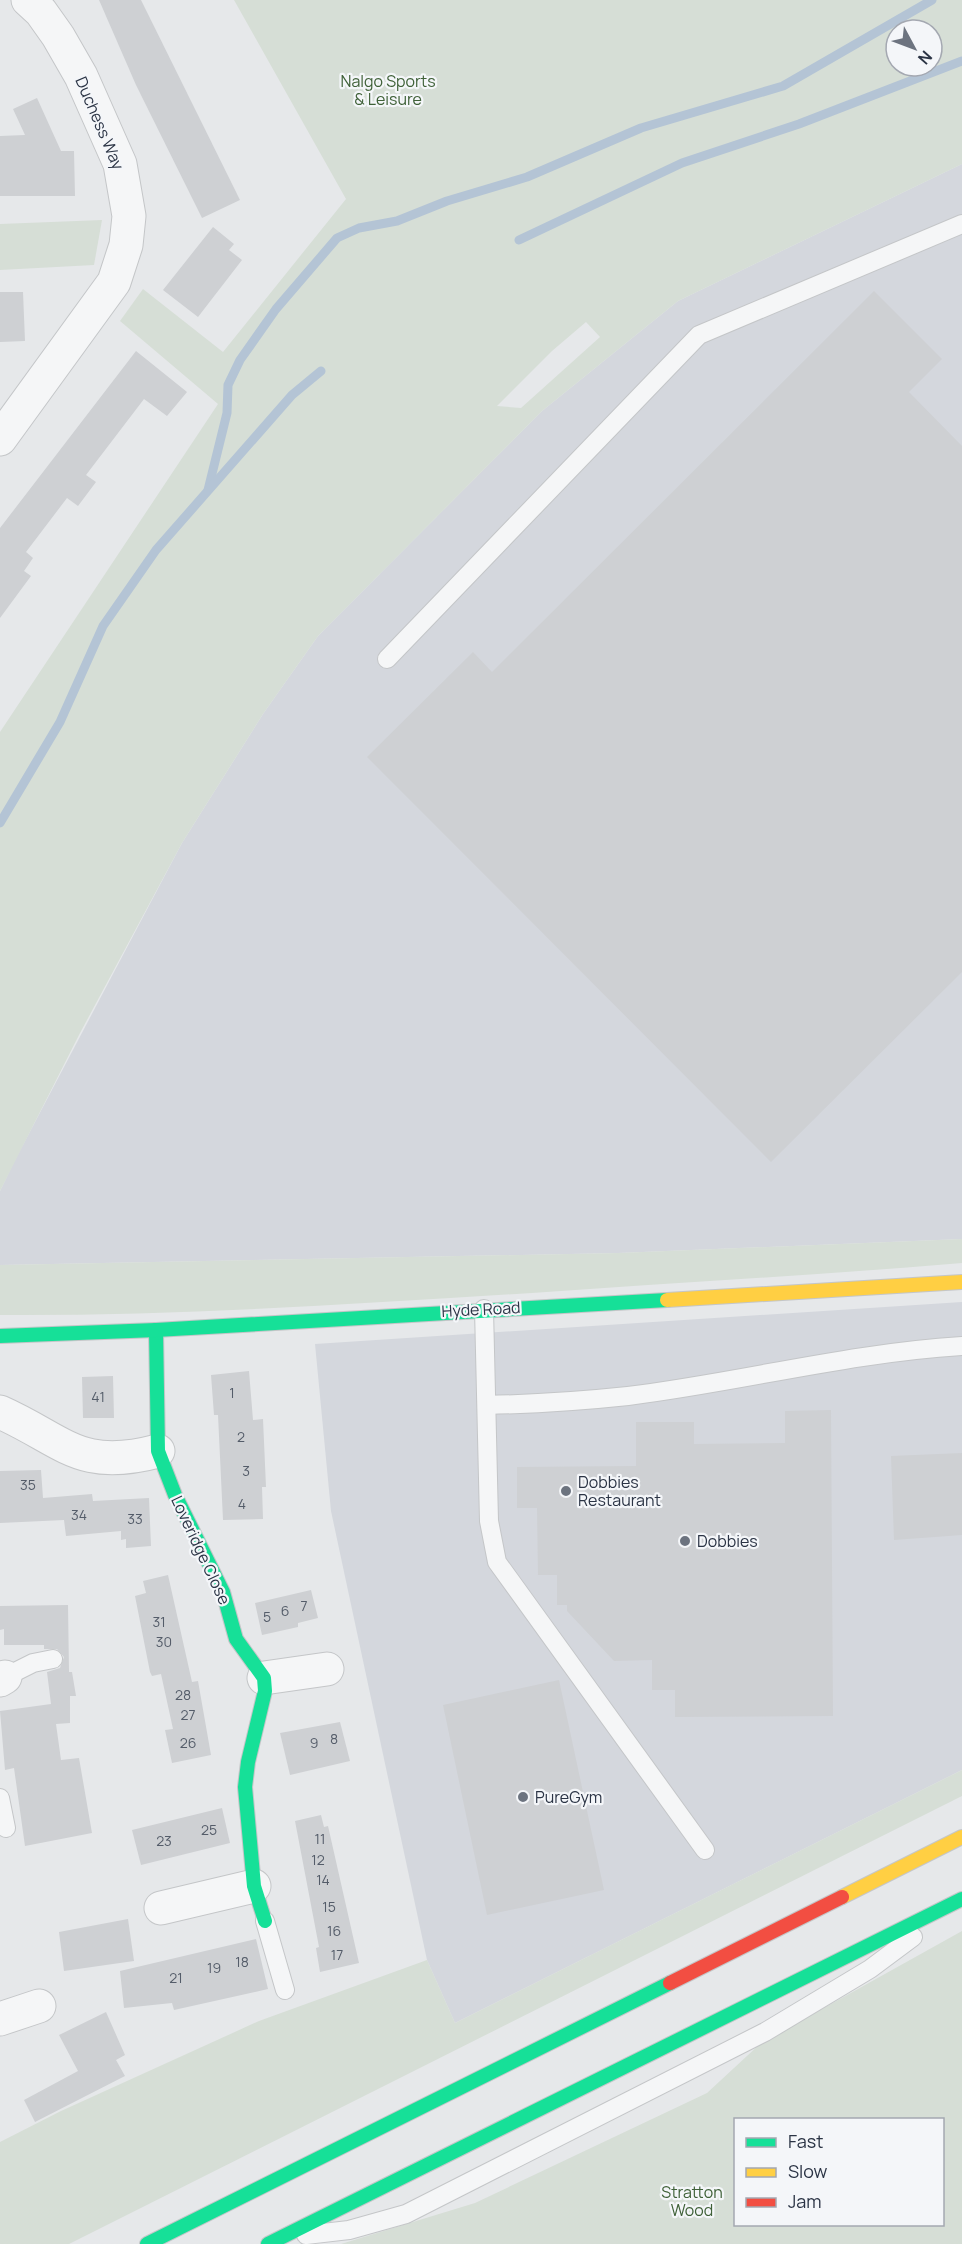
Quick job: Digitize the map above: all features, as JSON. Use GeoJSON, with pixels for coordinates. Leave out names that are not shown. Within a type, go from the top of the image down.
{"type":"FeatureCollection","features":[{"type":"Feature","properties":{"kind":"main road","name":"Hyde Road"},"geometry":{"type":"LineString","coordinates":[[0,1336],[156,1330],[962,1282]]}},
{"type":"Feature","properties":{"kind":"main road","name":"Loveridge Close"},"geometry":{"type":"LineString","coordinates":[[156,1330],[158,1451],[175,1495],[223,1592],[236,1640],[264,1678]]}},
{"type":"Feature","properties":{"kind":"main road"},"geometry":{"type":"LineString","coordinates":[[264,1678],[265,1691],[248,1762],[245,1787],[254,1886],[265,1921]]}},
{"type":"Feature","properties":{"kind":"main road"},"geometry":{"type":"LineString","coordinates":[[147,2244],[962,1837]]}},
{"type":"Feature","properties":{"kind":"main road"},"geometry":{"type":"LineString","coordinates":[[275,2241],[962,1899]]}},
{"type":"Feature","properties":{"kind":"street","name":"Duchess Way"},"geometry":{"type":"LineString","coordinates":[[0,439],[114,282],[126,245],[129,216],[120,164],[81,76],[53,28],[28,0]]}},
{"type":"Feature","properties":{"kind":"street"},"geometry":{"type":"LineString","coordinates":[[0,1412],[52,1442],[94,1457],[119,1460],[158,1451]]}},
{"type":"Feature","properties":{"kind":"street"},"geometry":{"type":"LineString","coordinates":[[264,1678],[327,1669]]}},
{"type":"Feature","properties":{"kind":"street"},"geometry":{"type":"LineString","coordinates":[[160,1908],[254,1886]]}},
{"type":"Feature","properties":{"kind":"street"},"geometry":{"type":"LineString","coordinates":[[0,2019],[39,2006]]}},
{"type":"Feature","properties":{"kind":"lane"},"geometry":{"type":"LineString","coordinates":[[387,659],[699,335],[962,224]]}},
{"type":"Feature","properties":{"kind":"lane"},"geometry":{"type":"LineString","coordinates":[[484,1309],[489,1521],[497,1562],[705,1850]]}},
{"type":"Feature","properties":{"kind":"lane"},"geometry":{"type":"LineString","coordinates":[[487,1405],[628,1396],[857,1356],[962,1346]]}},
{"type":"Feature","properties":{"kind":"lane"},"geometry":{"type":"LineString","coordinates":[[2,1679],[33,1664],[53,1659]]}},
{"type":"Feature","properties":{"kind":"lane"},"geometry":{"type":"LineString","coordinates":[[0,1798],[6,1828]]}},
{"type":"Feature","properties":{"kind":"lane"},"geometry":{"type":"LineString","coordinates":[[275,2241],[349,2230],[417,2208],[765,2032],[870,1969],[962,1899]]}},
{"type":"Feature","properties":{"kind":"lane"},"geometry":{"type":"LineString","coordinates":[[265,1921],[285,1990]]}},
{"type":"Feature","properties":{"kind":"shaded area"},"geometry":{"type":"Polygon","coordinates":[[[962,164],[962,1239],[618,1253],[0,1265],[0,1191],[15,1160],[182,843],[263,714],[318,636],[542,411],[678,301],[962,164]]]}},
{"type":"Feature","properties":{"kind":"shaded area"},"geometry":{"type":"Polygon","coordinates":[[[962,1302],[962,1770],[455,2023],[427,1960],[331,1511],[315,1344],[962,1302]]]}},
{"type":"Feature","properties":{"kind":"green space","name":"Nalgo Sports & Leisure"},"geometry":{"type":"Polygon","coordinates":[[[234,0],[962,0],[962,164],[678,301],[542,411],[318,636],[263,714],[182,843],[80,1033],[0,1191],[0,732],[218,404],[120,321],[143,289],[223,352],[346,199],[234,0]],[[586,322],[552,351],[497,406],[521,408],[600,337],[586,322]]]}},
{"type":"Feature","properties":{"kind":"green space"},"geometry":{"type":"Polygon","coordinates":[[[102,220],[94,265],[0,270],[0,224],[102,220]]]}},
{"type":"Feature","properties":{"kind":"green space"},"geometry":{"type":"Polygon","coordinates":[[[962,1239],[962,1263],[333,1305],[133,1314],[0,1315],[0,1265],[618,1253],[962,1239]]]}},
{"type":"Feature","properties":{"kind":"green space"},"geometry":{"type":"Polygon","coordinates":[[[962,1770],[962,1796],[69,2244],[0,2244],[0,2142],[61,2111],[259,2021],[427,1960],[455,2023],[962,1770]]]}},
{"type":"Feature","properties":{"kind":"green space","name":"Stratton Wood"},"geometry":{"type":"Polygon","coordinates":[[[962,1931],[962,2244],[341,2244],[475,2203],[707,2093],[761,2043],[962,1931]]]}},
{"type":"Feature","properties":{"kind":"building"},"geometry":{"type":"Polygon","coordinates":[[[99,0],[141,0],[240,200],[202,218],[136,85],[99,0]]]}},
{"type":"Feature","properties":{"kind":"building"},"geometry":{"type":"Polygon","coordinates":[[[37,98],[61,151],[74,151],[75,196],[0,196],[0,136],[25,135],[13,109],[37,98]]]}},
{"type":"Feature","properties":{"kind":"building"},"geometry":{"type":"Polygon","coordinates":[[[213,227],[234,244],[229,250],[242,260],[198,317],[163,290],[213,227]]]}},
{"type":"Feature","properties":{"kind":"building"},"geometry":{"type":"Polygon","coordinates":[[[874,291],[942,359],[909,392],[962,446],[962,972],[771,1162],[367,757],[473,652],[492,672],[874,291]]]}},
{"type":"Feature","properties":{"kind":"building"},"geometry":{"type":"Polygon","coordinates":[[[0,292],[23,292],[25,341],[0,342],[0,292]]]}},
{"type":"Feature","properties":{"kind":"building"},"geometry":{"type":"Polygon","coordinates":[[[136,351],[187,392],[167,416],[144,399],[86,475],[96,482],[78,506],[67,498],[26,552],[33,558],[24,571],[31,576],[0,618],[0,528],[136,351]]]}},
{"type":"Feature","properties":{"kind":"building"},"geometry":{"type":"Polygon","coordinates":[[[249,1371],[253,1420],[263,1419],[266,1487],[262,1487],[263,1519],[223,1520],[218,1415],[214,1415],[211,1375],[249,1371]]]}},
{"type":"Feature","properties":{"kind":"building"},"geometry":{"type":"Polygon","coordinates":[[[113,1376],[114,1418],[83,1418],[82,1377],[113,1376]]]}},
{"type":"Feature","properties":{"kind":"building","name":"Dobbies"},"geometry":{"type":"Polygon","coordinates":[[[831,1410],[833,1716],[675,1717],[675,1690],[652,1690],[652,1660],[614,1661],[567,1611],[567,1605],[557,1605],[557,1575],[538,1575],[537,1508],[517,1508],[517,1467],[636,1466],[636,1422],[694,1422],[694,1444],[785,1443],[785,1411],[831,1410]]]}},
{"type":"Feature","properties":{"kind":"building"},"geometry":{"type":"Polygon","coordinates":[[[962,1453],[962,1535],[894,1540],[891,1456],[962,1453]]]}},
{"type":"Feature","properties":{"kind":"building"},"geometry":{"type":"Polygon","coordinates":[[[41,1470],[43,1498],[92,1494],[93,1501],[149,1498],[151,1546],[126,1548],[126,1539],[121,1540],[121,1531],[66,1536],[64,1520],[0,1523],[0,1471],[41,1470]]]}},
{"type":"Feature","properties":{"kind":"building"},"geometry":{"type":"Polygon","coordinates":[[[168,1575],[192,1682],[198,1681],[211,1755],[172,1763],[165,1730],[173,1729],[161,1674],[152,1676],[150,1672],[135,1596],[146,1593],[143,1581],[168,1575]]]}},
{"type":"Feature","properties":{"kind":"building"},"geometry":{"type":"Polygon","coordinates":[[[311,1590],[318,1618],[298,1623],[298,1627],[262,1635],[255,1603],[311,1590]]]}},
{"type":"Feature","properties":{"kind":"building"},"geometry":{"type":"Polygon","coordinates":[[[68,1605],[69,1672],[72,1672],[76,1696],[70,1696],[70,1723],[56,1724],[61,1760],[79,1758],[92,1833],[25,1846],[14,1768],[5,1770],[0,1711],[51,1704],[47,1672],[60,1668],[64,1657],[57,1649],[44,1649],[44,1645],[4,1645],[4,1629],[0,1630],[0,1606],[68,1605]]]}},
{"type":"Feature","properties":{"kind":"building","name":"PureGym"},"geometry":{"type":"Polygon","coordinates":[[[559,1680],[604,1890],[487,1915],[443,1705],[559,1680]]]}},
{"type":"Feature","properties":{"kind":"building"},"geometry":{"type":"Polygon","coordinates":[[[340,1722],[350,1761],[290,1775],[280,1733],[340,1722]]]}},
{"type":"Feature","properties":{"kind":"building"},"geometry":{"type":"Polygon","coordinates":[[[222,1808],[230,1843],[141,1865],[132,1830],[222,1808]]]}},
{"type":"Feature","properties":{"kind":"building"},"geometry":{"type":"Polygon","coordinates":[[[321,1815],[324,1827],[328,1826],[359,1963],[320,1972],[316,1948],[319,1947],[295,1821],[321,1815]]]}},
{"type":"Feature","properties":{"kind":"building"},"geometry":{"type":"Polygon","coordinates":[[[128,1919],[134,1961],[64,1971],[59,1932],[128,1919]]]}},
{"type":"Feature","properties":{"kind":"building"},"geometry":{"type":"Polygon","coordinates":[[[256,1939],[268,1989],[174,2010],[172,2003],[124,2008],[120,1971],[256,1939]]]}},
{"type":"Feature","properties":{"kind":"building"},"geometry":{"type":"Polygon","coordinates":[[[106,2012],[125,2055],[116,2060],[125,2076],[35,2122],[24,2100],[78,2071],[59,2035],[106,2012]]]}},
{"type":"Feature","properties":{"kind":"waterway"},"geometry":{"type":"LineString","coordinates":[[208,490],[227,413],[228,385],[240,360],[276,309],[337,238],[359,228],[397,221],[447,201],[527,177],[641,128],[783,86],[932,0]]}},
{"type":"Feature","properties":{"kind":"waterway"},"geometry":{"type":"LineString","coordinates":[[519,240],[682,163],[799,124],[962,61]]}},
{"type":"Feature","properties":{"kind":"waterway"},"geometry":{"type":"LineString","coordinates":[[0,823],[60,722],[103,626],[156,550],[292,395],[321,371]]}},
{"type":"Feature","properties":{"kind":"traffic: fast"},"geometry":{"type":"LineString","coordinates":[[0,1336],[156,1330],[667,1300]]}},
{"type":"Feature","properties":{"kind":"traffic: fast"},"geometry":{"type":"LineString","coordinates":[[156,1330],[158,1451],[175,1495],[223,1592],[236,1639],[264,1678],[265,1691],[248,1762],[245,1787],[254,1886],[265,1921]]}},
{"type":"Feature","properties":{"kind":"traffic: fast"},"geometry":{"type":"LineString","coordinates":[[268,2244],[962,1899]]}},
{"type":"Feature","properties":{"kind":"traffic: fast"},"geometry":{"type":"LineString","coordinates":[[147,2244],[670,1983]]}},
{"type":"Feature","properties":{"kind":"traffic: slow"},"geometry":{"type":"LineString","coordinates":[[667,1300],[962,1282]]}},
{"type":"Feature","properties":{"kind":"traffic: slow"},"geometry":{"type":"LineString","coordinates":[[842,1897],[962,1837]]}},
{"type":"Feature","properties":{"kind":"traffic: jam"},"geometry":{"type":"LineString","coordinates":[[670,1983],[842,1897]]}},
{"type":"Feature","properties":{"kind":"place","name":"Dobbies Restaurant"},"geometry":{"type":"Point","coordinates":[566,1491]}},
{"type":"Feature","properties":{"kind":"place","name":"Dobbies"},"geometry":{"type":"Point","coordinates":[685,1541]}},
{"type":"Feature","properties":{"kind":"place","name":"PureGym"},"geometry":{"type":"Point","coordinates":[523,1797]}}]}
